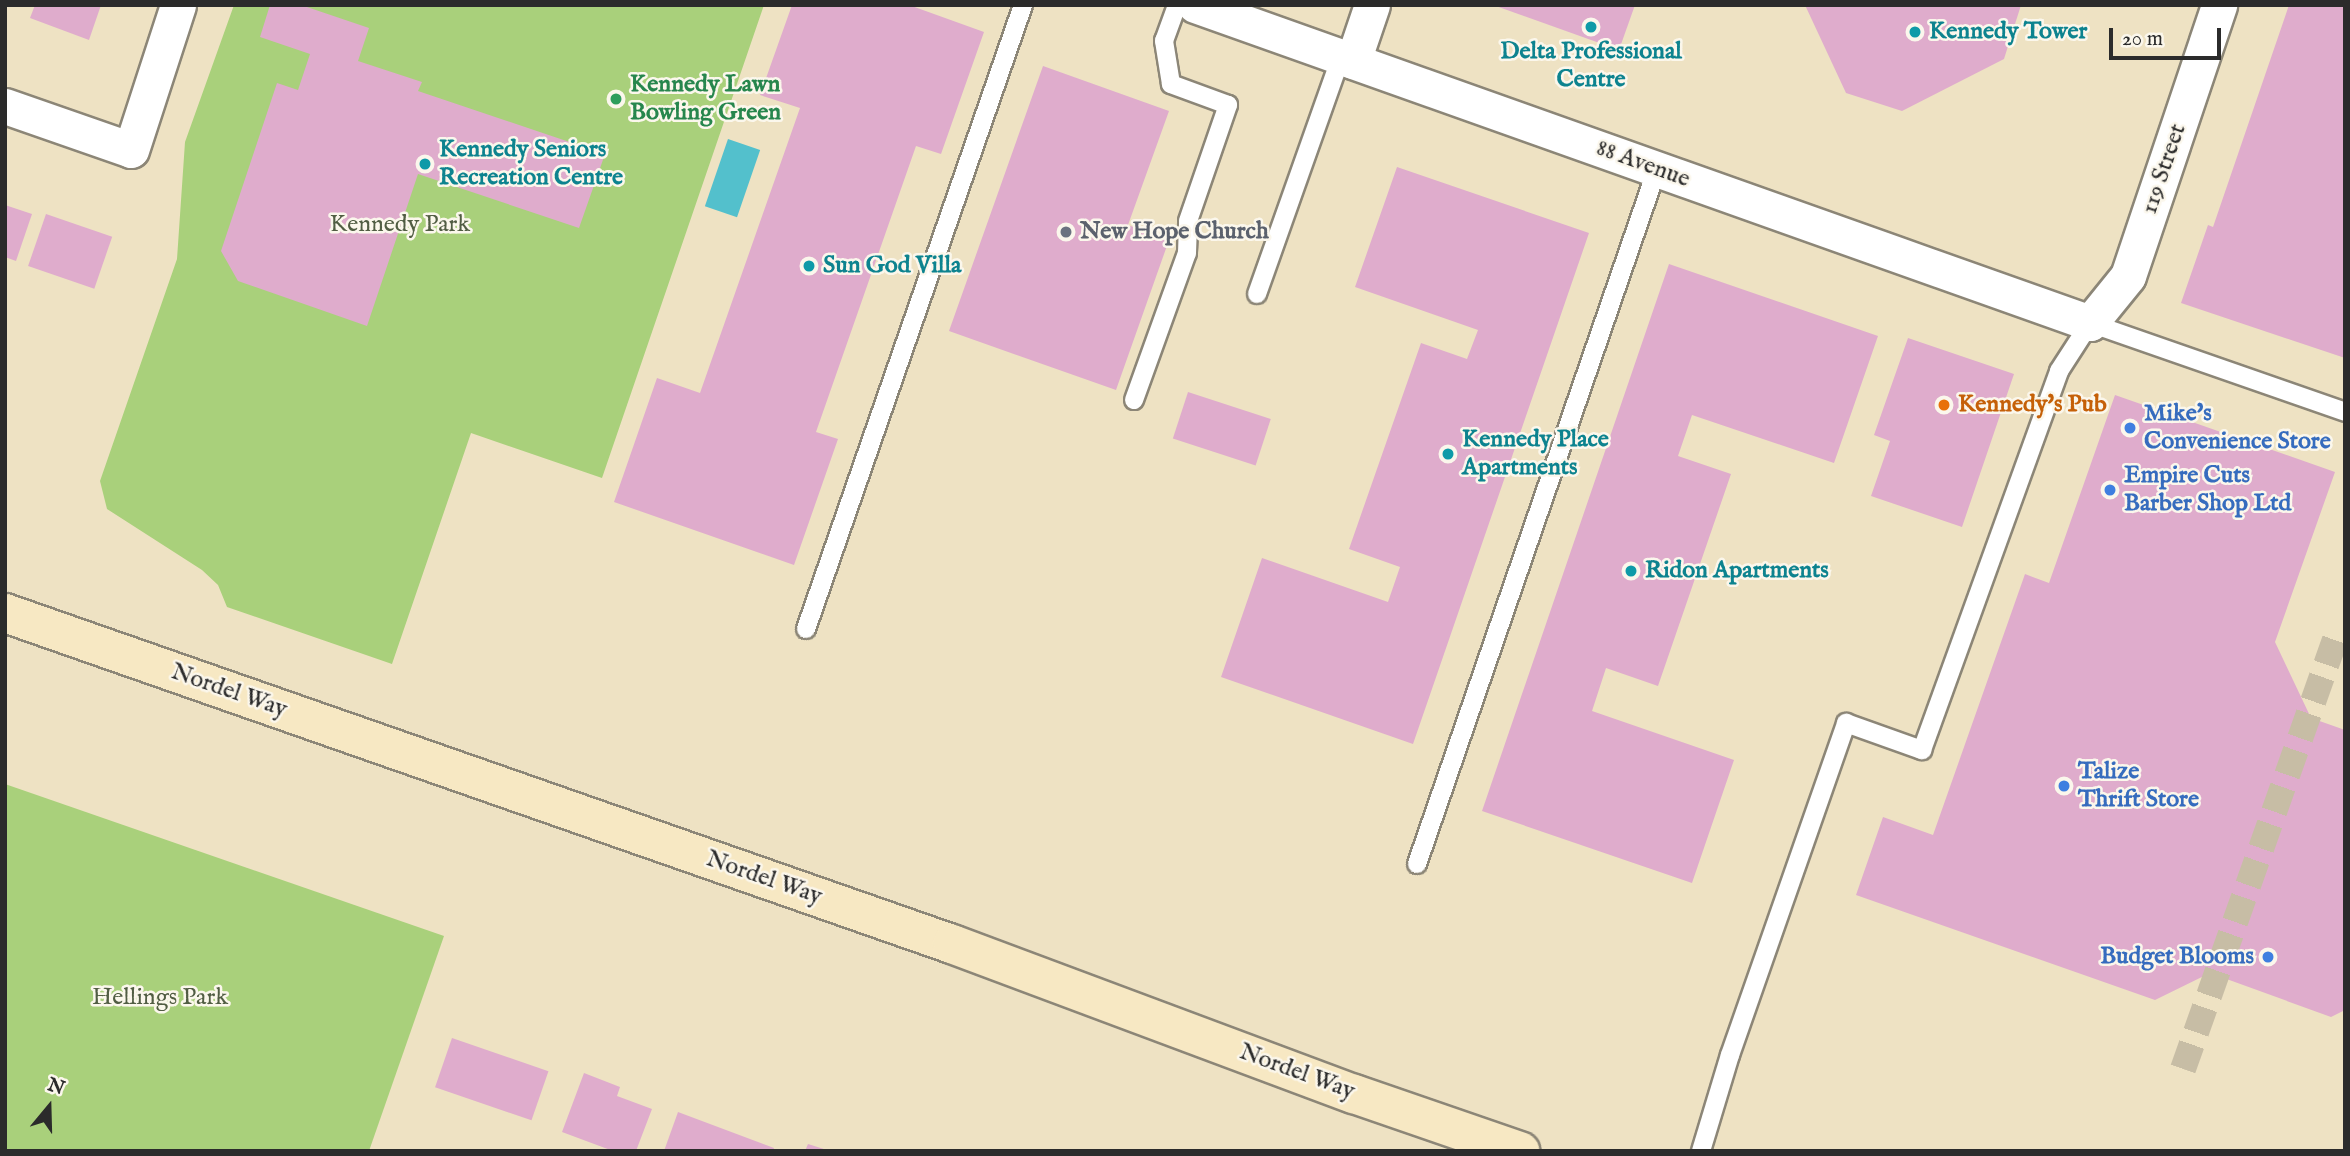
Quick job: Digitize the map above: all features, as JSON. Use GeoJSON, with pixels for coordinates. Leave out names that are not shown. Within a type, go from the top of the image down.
{"type":"FeatureCollection","features":[{"type":"Feature","properties":{"kind":"main road","name":"Nordel Way"},"geometry":{"type":"LineString","coordinates":[[5,612],[952,944],[1354,1094],[1520,1151]]}},
{"type":"Feature","properties":{"kind":"street"},"geometry":{"type":"LineString","coordinates":[[5,106],[131,150],[178,5]]}},
{"type":"Feature","properties":{"kind":"street","name":"88 Avenue"},"geometry":{"type":"LineString","coordinates":[[1195,5],[2090,323]]}},
{"type":"Feature","properties":{"kind":"street"},"geometry":{"type":"LineString","coordinates":[[1347,59],[1372,5]]}},
{"type":"Feature","properties":{"kind":"street","name":"119 Street"},"geometry":{"type":"LineString","coordinates":[[2090,323],[2128,276],[2219,5]]}},
{"type":"Feature","properties":{"kind":"lane"},"geometry":{"type":"LineString","coordinates":[[806,629],[1023,5]]}},
{"type":"Feature","properties":{"kind":"lane"},"geometry":{"type":"LineString","coordinates":[[1134,400],[1187,253],[1188,221],[1228,105],[1171,84],[1164,41],[1177,5]]}},
{"type":"Feature","properties":{"kind":"lane"},"geometry":{"type":"LineString","coordinates":[[1257,294],[1347,59]]}},
{"type":"Feature","properties":{"kind":"lane"},"geometry":{"type":"LineString","coordinates":[[1417,864],[1657,169]]}},
{"type":"Feature","properties":{"kind":"lane"},"geometry":{"type":"LineString","coordinates":[[1701,1151],[1730,1055],[1846,723],[1922,750],[2059,371],[2090,323],[2345,412]]}},
{"type":"Feature","properties":{"kind":"green space","name":"Kennedy Park"},"geometry":{"type":"Polygon","coordinates":[[[234,5],[764,5],[602,478],[471,433],[392,664],[227,607],[218,585],[202,570],[107,509],[100,481],[177,259],[185,142],[234,5]]]}},
{"type":"Feature","properties":{"kind":"green space","name":"Hellings Park"},"geometry":{"type":"Polygon","coordinates":[[[5,784],[444,936],[369,1151],[5,1151],[5,784]]]}},
{"type":"Feature","properties":{"kind":"water"},"geometry":{"type":"Polygon","coordinates":[[[728,139],[760,150],[737,217],[705,206],[728,139]]]}},
{"type":"Feature","properties":{"kind":"building"},"geometry":{"type":"Polygon","coordinates":[[[35,5],[101,5],[89,40],[30,18],[35,5]]]}},
{"type":"Feature","properties":{"kind":"building","name":"Kennedy Seniors Recreation Centre"},"geometry":{"type":"Polygon","coordinates":[[[270,5],[301,5],[369,28],[358,61],[422,82],[418,91],[605,154],[579,228],[418,174],[367,326],[238,281],[221,251],[277,83],[298,90],[310,54],[260,37],[270,5]]]}},
{"type":"Feature","properties":{"kind":"building","name":"Sun God Villa"},"geometry":{"type":"Polygon","coordinates":[[[792,5],[909,5],[984,32],[941,154],[916,146],[816,432],[838,439],[794,565],[614,502],[657,378],[700,393],[800,108],[760,95],[792,5]]]}},
{"type":"Feature","properties":{"kind":"building","name":"Delta Professional Centre"},"geometry":{"type":"Polygon","coordinates":[[[1493,5],[1635,5],[1619,50],[1493,5]]]}},
{"type":"Feature","properties":{"kind":"building","name":"Kennedy Tower"},"geometry":{"type":"Polygon","coordinates":[[[1805,5],[2021,5],[2004,59],[1902,111],[1846,93],[1805,5]]]}},
{"type":"Feature","properties":{"kind":"building"},"geometry":{"type":"Polygon","coordinates":[[[2289,5],[2345,5],[2345,358],[2181,303],[2208,225],[2213,227],[2289,5]]]}},
{"type":"Feature","properties":{"kind":"building","name":"New Hope Church"},"geometry":{"type":"Polygon","coordinates":[[[1043,66],[1169,111],[1128,225],[1169,240],[1116,390],[949,331],[1043,66]]]}},
{"type":"Feature","properties":{"kind":"building","name":"Kennedy Place Apartments"},"geometry":{"type":"Polygon","coordinates":[[[1397,167],[1589,233],[1413,744],[1221,677],[1262,558],[1388,602],[1400,567],[1349,549],[1421,343],[1467,359],[1478,330],[1355,287],[1397,167]]]}},
{"type":"Feature","properties":{"kind":"building"},"geometry":{"type":"Polygon","coordinates":[[[5,205],[32,214],[16,261],[5,257],[5,205]]]}},
{"type":"Feature","properties":{"kind":"building"},"geometry":{"type":"Polygon","coordinates":[[[46,214],[112,237],[94,289],[28,266],[46,214]]]}},
{"type":"Feature","properties":{"kind":"building","name":"Ridon Apartments"},"geometry":{"type":"Polygon","coordinates":[[[1669,264],[1878,336],[1834,463],[1692,415],[1678,456],[1731,474],[1658,686],[1606,668],[1592,711],[1734,760],[1692,883],[1482,811],[1669,264]]]}},
{"type":"Feature","properties":{"kind":"building","name":"Kennedy's Pub"},"geometry":{"type":"Polygon","coordinates":[[[1908,338],[2014,374],[1962,527],[1871,496],[1890,441],[1874,435],[1908,338]]]}},
{"type":"Feature","properties":{"kind":"building"},"geometry":{"type":"Polygon","coordinates":[[[1188,392],[1271,419],[1256,465],[1173,439],[1188,392]]]}},
{"type":"Feature","properties":{"kind":"building"},"geometry":{"type":"Polygon","coordinates":[[[2115,395],[2335,472],[2275,642],[2311,718],[2345,730],[2345,1010],[2331,1017],[2210,973],[2155,1000],[1856,895],[1883,817],[1933,835],[2025,574],[2049,583],[2115,395]]]}},
{"type":"Feature","properties":{"kind":"building"},"geometry":{"type":"Polygon","coordinates":[[[452,1038],[548,1071],[532,1120],[435,1087],[452,1038]]]}},
{"type":"Feature","properties":{"kind":"building"},"geometry":{"type":"Polygon","coordinates":[[[584,1073],[620,1087],[617,1096],[652,1109],[636,1151],[613,1151],[562,1132],[584,1073]]]}},
{"type":"Feature","properties":{"kind":"building"},"geometry":{"type":"Polygon","coordinates":[[[678,1112],[774,1148],[773,1151],[664,1151],[678,1112]]]}},
{"type":"Feature","properties":{"kind":"building"},"geometry":{"type":"Polygon","coordinates":[[[808,1144],[827,1150],[827,1151],[805,1151],[808,1144]]]}},
{"type":"Feature","properties":{"kind":"tunnel"},"geometry":{"type":"LineString","coordinates":[[2183,1069],[2337,634]]}},
{"type":"Feature","properties":{"kind":"place","name":"Delta Professional Centre"},"geometry":{"type":"Point","coordinates":[1591,27]}},
{"type":"Feature","properties":{"kind":"place","name":"Kennedy Tower"},"geometry":{"type":"Point","coordinates":[1915,32]}},
{"type":"Feature","properties":{"kind":"place","name":"Kennedy Lawn Bowling Green"},"geometry":{"type":"Point","coordinates":[616,99]}},
{"type":"Feature","properties":{"kind":"place","name":"Kennedy Seniors Recreation Centre"},"geometry":{"type":"Point","coordinates":[425,164]}},
{"type":"Feature","properties":{"kind":"place","name":"New Hope Church"},"geometry":{"type":"Point","coordinates":[1066,232]}},
{"type":"Feature","properties":{"kind":"place","name":"Sun God Villa"},"geometry":{"type":"Point","coordinates":[809,266]}},
{"type":"Feature","properties":{"kind":"place","name":"Kennedy's Pub"},"geometry":{"type":"Point","coordinates":[1944,405]}},
{"type":"Feature","properties":{"kind":"place","name":"Mike's Convenience Store"},"geometry":{"type":"Point","coordinates":[2130,428]}},
{"type":"Feature","properties":{"kind":"place","name":"Kennedy Place Apartments"},"geometry":{"type":"Point","coordinates":[1448,454]}},
{"type":"Feature","properties":{"kind":"place","name":"Empire Cuts Barber Shop Ltd"},"geometry":{"type":"Point","coordinates":[2110,490]}},
{"type":"Feature","properties":{"kind":"place","name":"Ridon Apartments"},"geometry":{"type":"Point","coordinates":[1631,571]}},
{"type":"Feature","properties":{"kind":"place","name":"Talize Thrift Store"},"geometry":{"type":"Point","coordinates":[2064,786]}},
{"type":"Feature","properties":{"kind":"place","name":"Budget Blooms"},"geometry":{"type":"Point","coordinates":[2268,957]}}]}
